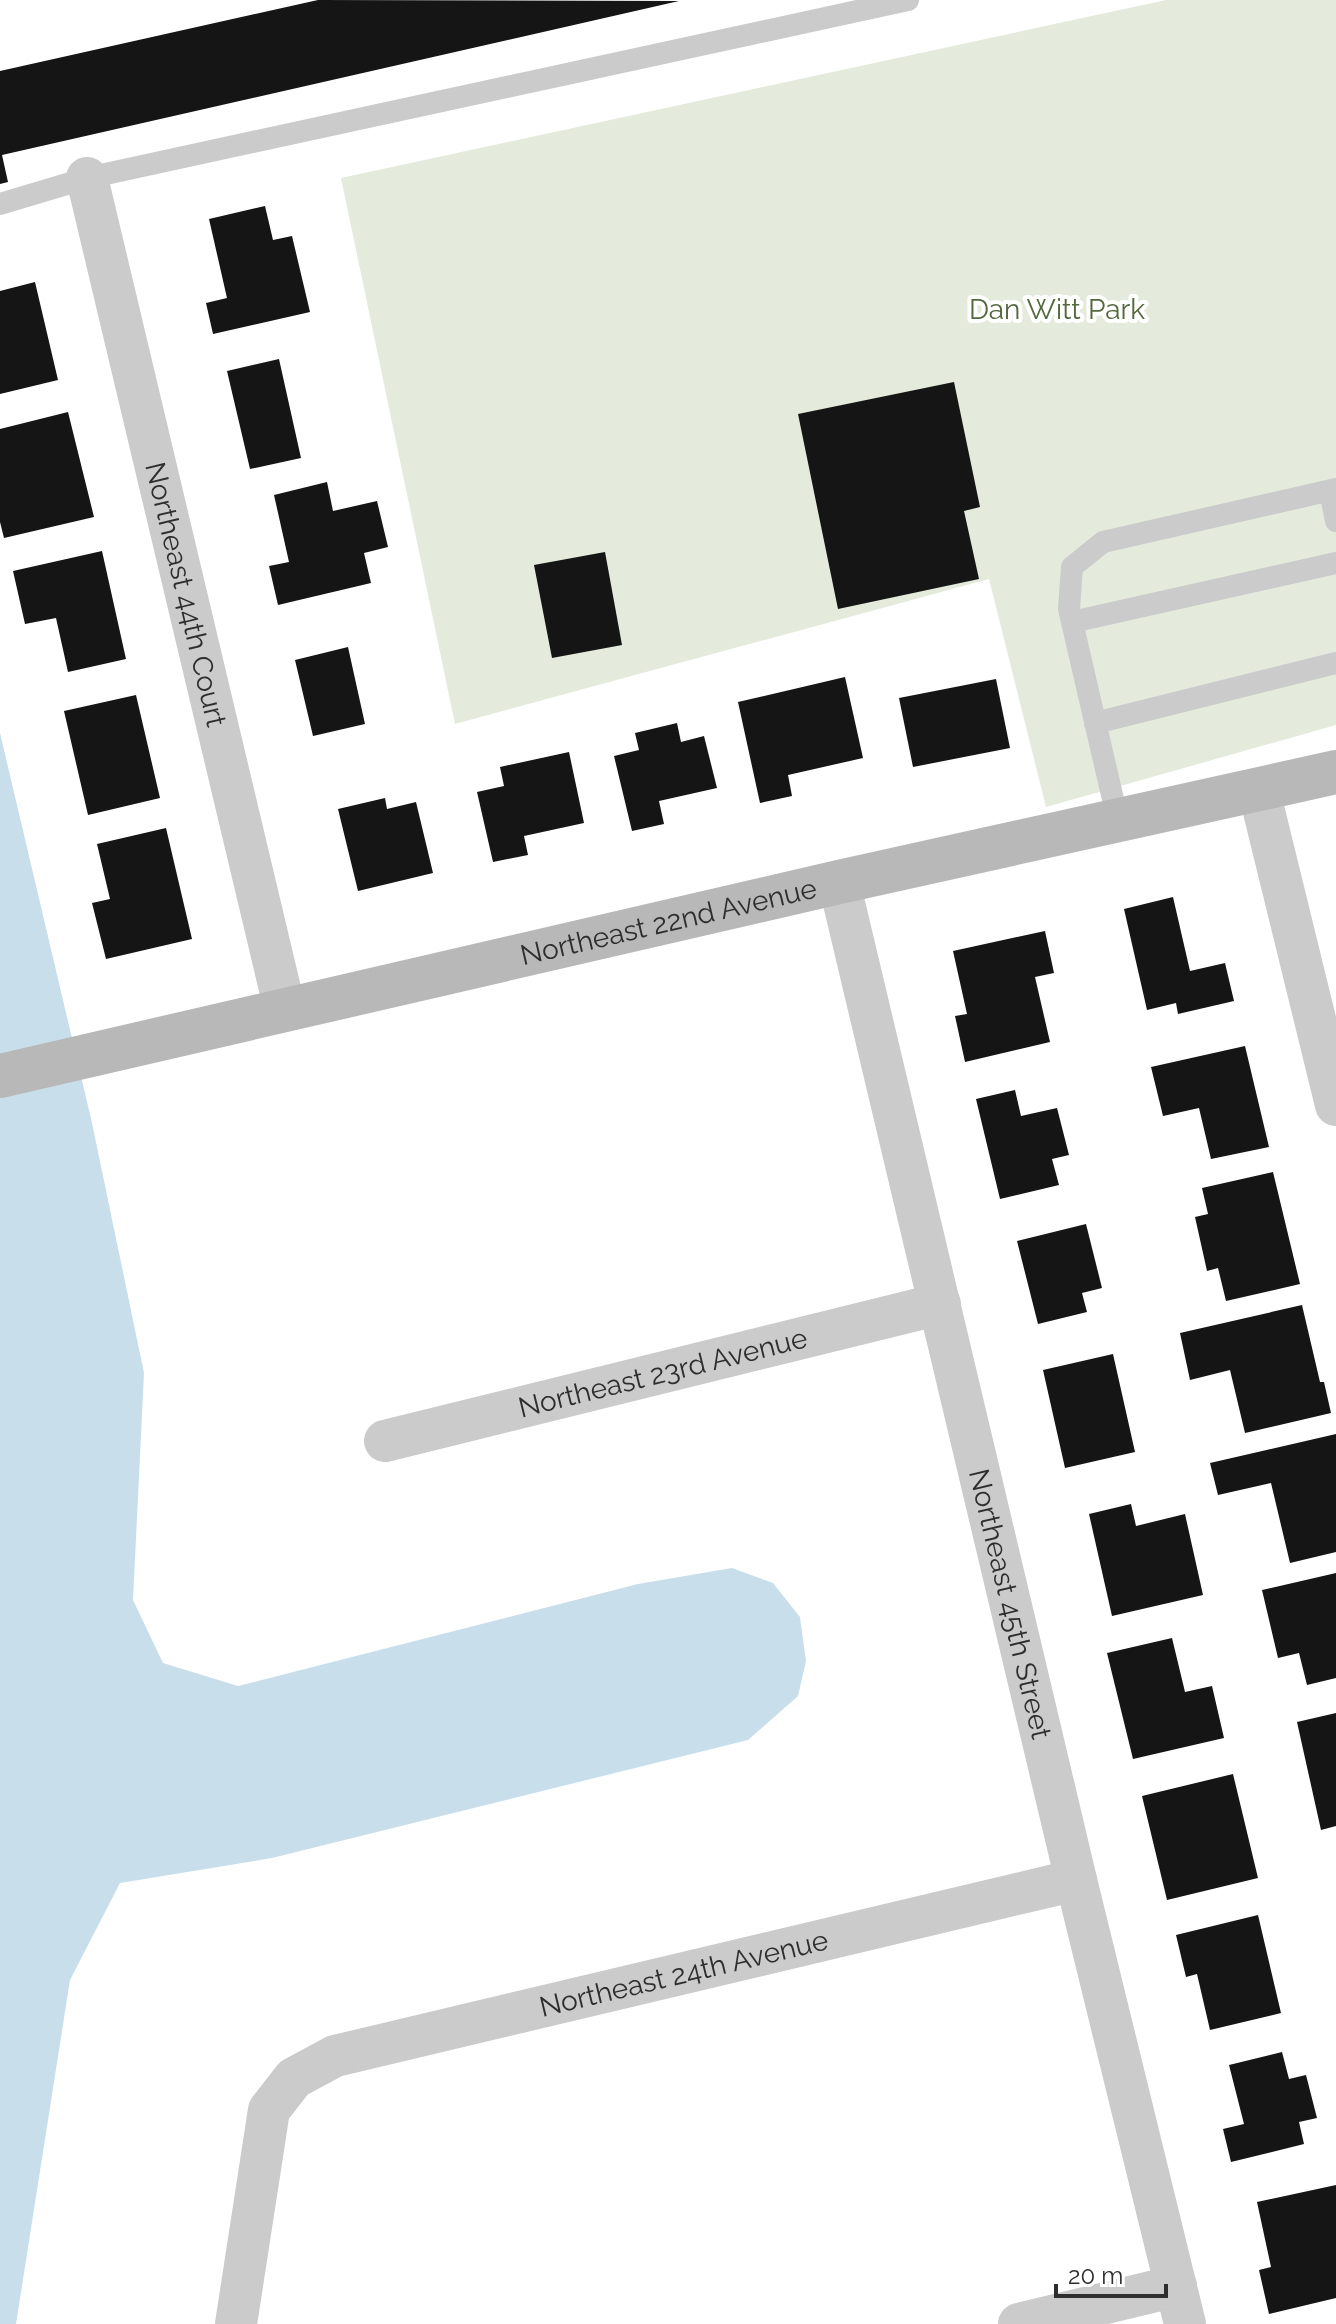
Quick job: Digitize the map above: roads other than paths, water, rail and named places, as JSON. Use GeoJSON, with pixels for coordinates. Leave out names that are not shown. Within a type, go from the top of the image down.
{"type":"FeatureCollection","features":[{"type":"Feature","properties":{"kind":"street","name":"Northeast 44th Court"},"geometry":{"type":"LineString","coordinates":[[87,178],[285,1010]]}},
{"type":"Feature","properties":{"kind":"street","name":"Northeast 22nd Avenue"},"geometry":{"type":"LineString","coordinates":[[0,1076],[839,882],[1336,772]]}},
{"type":"Feature","properties":{"kind":"street"},"geometry":{"type":"LineString","coordinates":[[1259,791],[1336,1105]]}},
{"type":"Feature","properties":{"kind":"street","name":"Northeast 45th Street"},"geometry":{"type":"LineString","coordinates":[[839,882],[1076,1880],[1181,2305]]}},
{"type":"Feature","properties":{"kind":"street","name":"Northeast 23rd Avenue"},"geometry":{"type":"LineString","coordinates":[[385,1441],[940,1304]]}},
{"type":"Feature","properties":{"kind":"street","name":"Northeast 24th Avenue"},"geometry":{"type":"LineString","coordinates":[[236,2324],[269,2110],[294,2078],[335,2056],[1076,1880]]}},
{"type":"Feature","properties":{"kind":"street"},"geometry":{"type":"LineString","coordinates":[[1019,2324],[1181,2305]]}},
{"type":"Feature","properties":{"kind":"lane"},"geometry":{"type":"LineString","coordinates":[[0,204],[87,178],[908,0]]}},
{"type":"Feature","properties":{"kind":"lane"},"geometry":{"type":"LineString","coordinates":[[1118,821],[1069,609],[1072,567],[1103,542],[1333,490],[1336,521]]}},
{"type":"Feature","properties":{"kind":"lane"},"geometry":{"type":"LineString","coordinates":[[1072,622],[1336,563]]}},
{"type":"Feature","properties":{"kind":"lane"},"geometry":{"type":"LineString","coordinates":[[1095,723],[1336,663]]}},
{"type":"Feature","properties":{"kind":"water"},"geometry":{"type":"Polygon","coordinates":[[[0,733],[92,1123],[144,1373],[133,1600],[163,1663],[238,1686],[638,1584],[732,1568],[773,1583],[800,1617],[806,1661],[798,1696],[748,1740],[272,1858],[120,1883],[70,1980],[16,2324],[0,2324],[0,733]]]}},
{"type":"Feature","properties":{"kind":"park label","name":"Dan Witt Park"},"geometry":{"type":"Point","coordinates":[1057,309]}}]}
